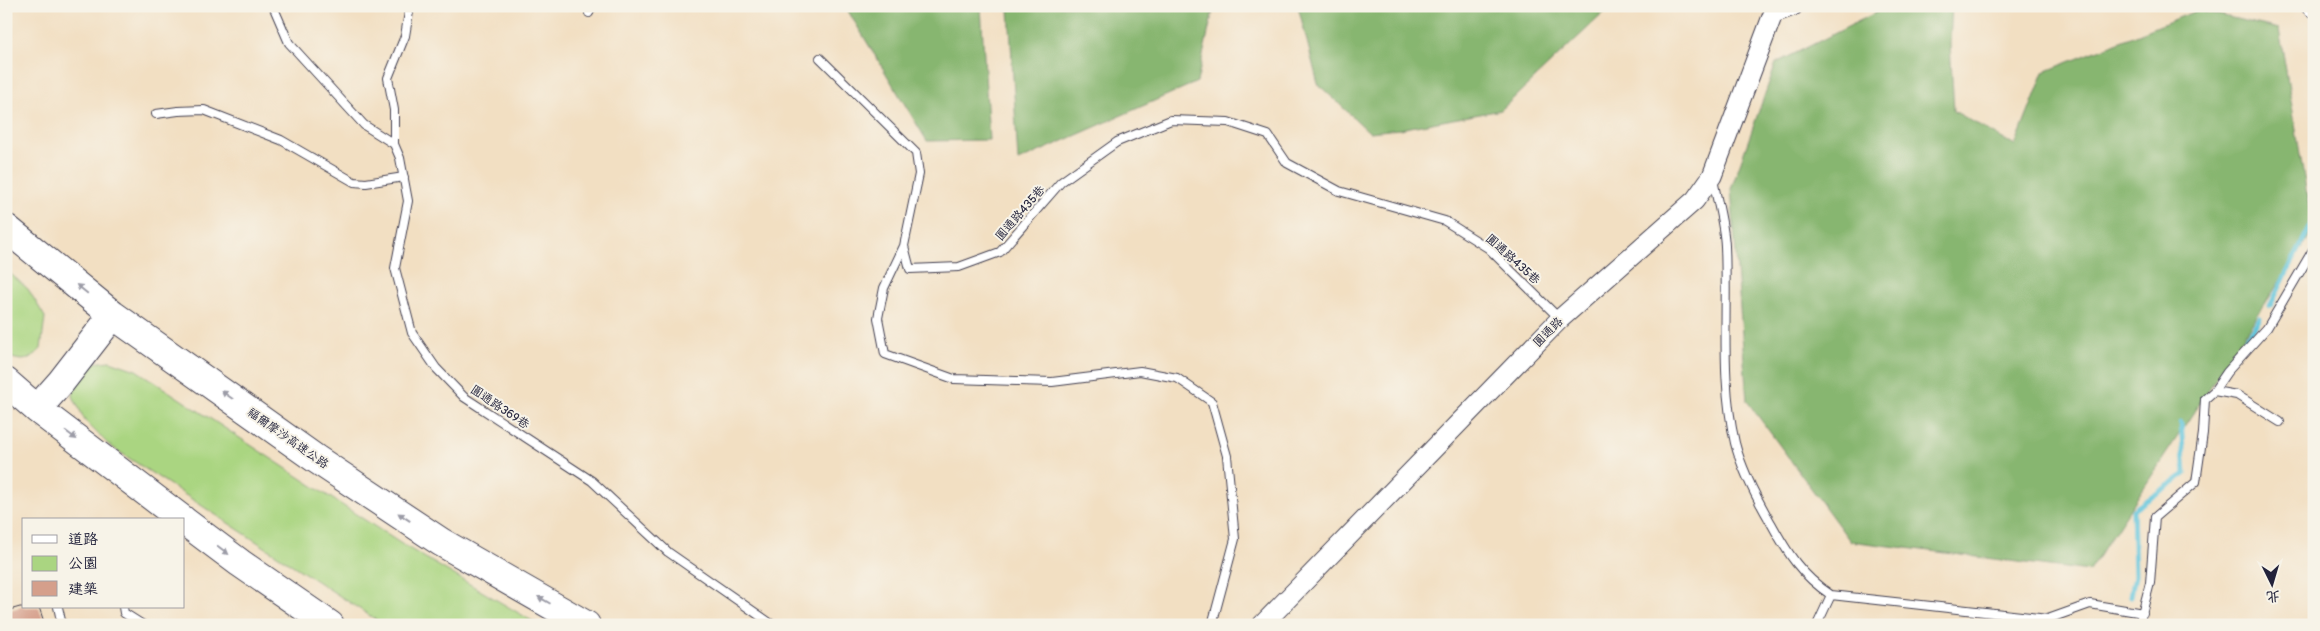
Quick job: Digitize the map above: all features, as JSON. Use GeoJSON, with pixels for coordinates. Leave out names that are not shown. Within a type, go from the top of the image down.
{"type":"FeatureCollection","features":[{"type":"Feature","properties":{"kind":"highway","name":"福爾摩沙高速公路"},"geometry":{"type":"LineString","coordinates":[[6,228],[113,314],[316,458],[441,542],[586,625]]}},
{"type":"Feature","properties":{"kind":"highway"},"geometry":{"type":"LineString","coordinates":[[37,409],[61,382],[113,314]]}},
{"type":"Feature","properties":{"kind":"highway"},"geometry":{"type":"LineString","coordinates":[[6,382],[37,409],[180,518]]}},
{"type":"Feature","properties":{"kind":"highway"},"geometry":{"type":"LineString","coordinates":[[185,522],[240,563],[330,625]]}},
{"type":"Feature","properties":{"kind":"street"},"geometry":{"type":"LineString","coordinates":[[1775,10],[1793,6]]}},
{"type":"Feature","properties":{"kind":"street","name":"圓通路"},"geometry":{"type":"LineString","coordinates":[[1262,625],[1560,319],[1695,200],[1712,176],[1775,10]]}},
{"type":"Feature","properties":{"kind":"lane"},"geometry":{"type":"LineString","coordinates":[[273,6],[289,43],[364,124],[394,144]]}},
{"type":"Feature","properties":{"kind":"lane","name":"圓通路369巷"},"geometry":{"type":"LineString","coordinates":[[410,6],[405,36],[388,78],[394,110],[394,144],[400,158],[408,201],[395,268],[412,333],[436,368],[464,396],[592,481],[668,552],[773,625]]}},
{"type":"Feature","properties":{"kind":"lane"},"geometry":{"type":"LineString","coordinates":[[820,58],[916,153],[919,174],[904,246],[884,288],[878,318],[885,354],[954,379],[1052,382],[1140,371],[1177,378],[1212,402],[1226,456],[1235,539],[1212,625]]}},
{"type":"Feature","properties":{"kind":"lane"},"geometry":{"type":"LineString","coordinates":[[156,114],[178,110],[204,110],[281,140],[354,182],[366,183],[404,177]]}},
{"type":"Feature","properties":{"kind":"lane","name":"圓通路435巷"},"geometry":{"type":"LineString","coordinates":[[904,246],[910,269],[959,267],[1000,252],[1061,182],[1118,142],[1171,120],[1228,122],[1268,135],[1288,163],[1339,191],[1445,221],[1488,248],[1560,319]]}},
{"type":"Feature","properties":{"kind":"lane"},"geometry":{"type":"LineString","coordinates":[[1712,176],[1725,244],[1729,408],[1736,445],[1760,504],[1790,557],[1812,582],[1831,595],[2048,619],[2090,604],[2140,612]]}},
{"type":"Feature","properties":{"kind":"lane"},"geometry":{"type":"LineString","coordinates":[[2140,625],[2140,612],[2150,583],[2155,517],[2196,482],[2203,433],[2205,399],[2214,391],[2227,372],[2267,328],[2314,248]]}},
{"type":"Feature","properties":{"kind":"lane"},"geometry":{"type":"LineString","coordinates":[[2214,391],[2237,395],[2280,422]]}},
{"type":"Feature","properties":{"kind":"lane"},"geometry":{"type":"LineString","coordinates":[[1817,625],[1831,595]]}},
{"type":"Feature","properties":{"kind":"lane"},"geometry":{"type":"LineString","coordinates":[[58,608],[62,625]]}},
{"type":"Feature","properties":{"kind":"lane"},"geometry":{"type":"LineString","coordinates":[[124,608],[124,613],[143,625]]}},
{"type":"Feature","properties":{"kind":"green space"},"geometry":{"type":"Polygon","coordinates":[[[845,6],[981,6],[989,140],[927,141],[845,6]]]}},
{"type":"Feature","properties":{"kind":"green space"},"geometry":{"type":"Polygon","coordinates":[[[1011,6],[1214,6],[1197,82],[1018,161],[1009,10],[1011,6]]]}},
{"type":"Feature","properties":{"kind":"green space"},"geometry":{"type":"Polygon","coordinates":[[[1298,6],[1611,6],[1501,110],[1400,129],[1369,132],[1318,84],[1298,6]]]}},
{"type":"Feature","properties":{"kind":"green space"},"geometry":{"type":"Polygon","coordinates":[[[1889,6],[1952,6],[1950,44],[1954,111],[2015,146],[2044,72],[2198,10],[2279,29],[2313,231],[2089,571],[1850,541],[1747,401],[1731,189],[1776,63],[1889,6]]]}},
{"type":"Feature","properties":{"kind":"green space"},"geometry":{"type":"Polygon","coordinates":[[[6,270],[28,289],[45,317],[41,349],[25,360],[6,356],[6,270]]]}},
{"type":"Feature","properties":{"kind":"green space"},"geometry":{"type":"Polygon","coordinates":[[[110,361],[136,370],[400,543],[539,625],[384,625],[109,445],[85,421],[73,396],[78,375],[91,363],[110,361]]]}},
{"type":"Feature","properties":{"kind":"building"},"geometry":{"type":"Polygon","coordinates":[[[20,607],[39,608],[45,625],[6,625],[6,611],[20,607]]]}},
{"type":"Feature","properties":{"kind":"waterway"},"geometry":{"type":"LineString","coordinates":[[2270,306],[2314,219]]}},
{"type":"Feature","properties":{"kind":"waterway"},"geometry":{"type":"LineString","coordinates":[[2246,339],[2260,318]]}},
{"type":"Feature","properties":{"kind":"waterway"},"geometry":{"type":"LineString","coordinates":[[2131,596],[2135,575],[2133,510],[2185,474],[2181,423]]}}]}
